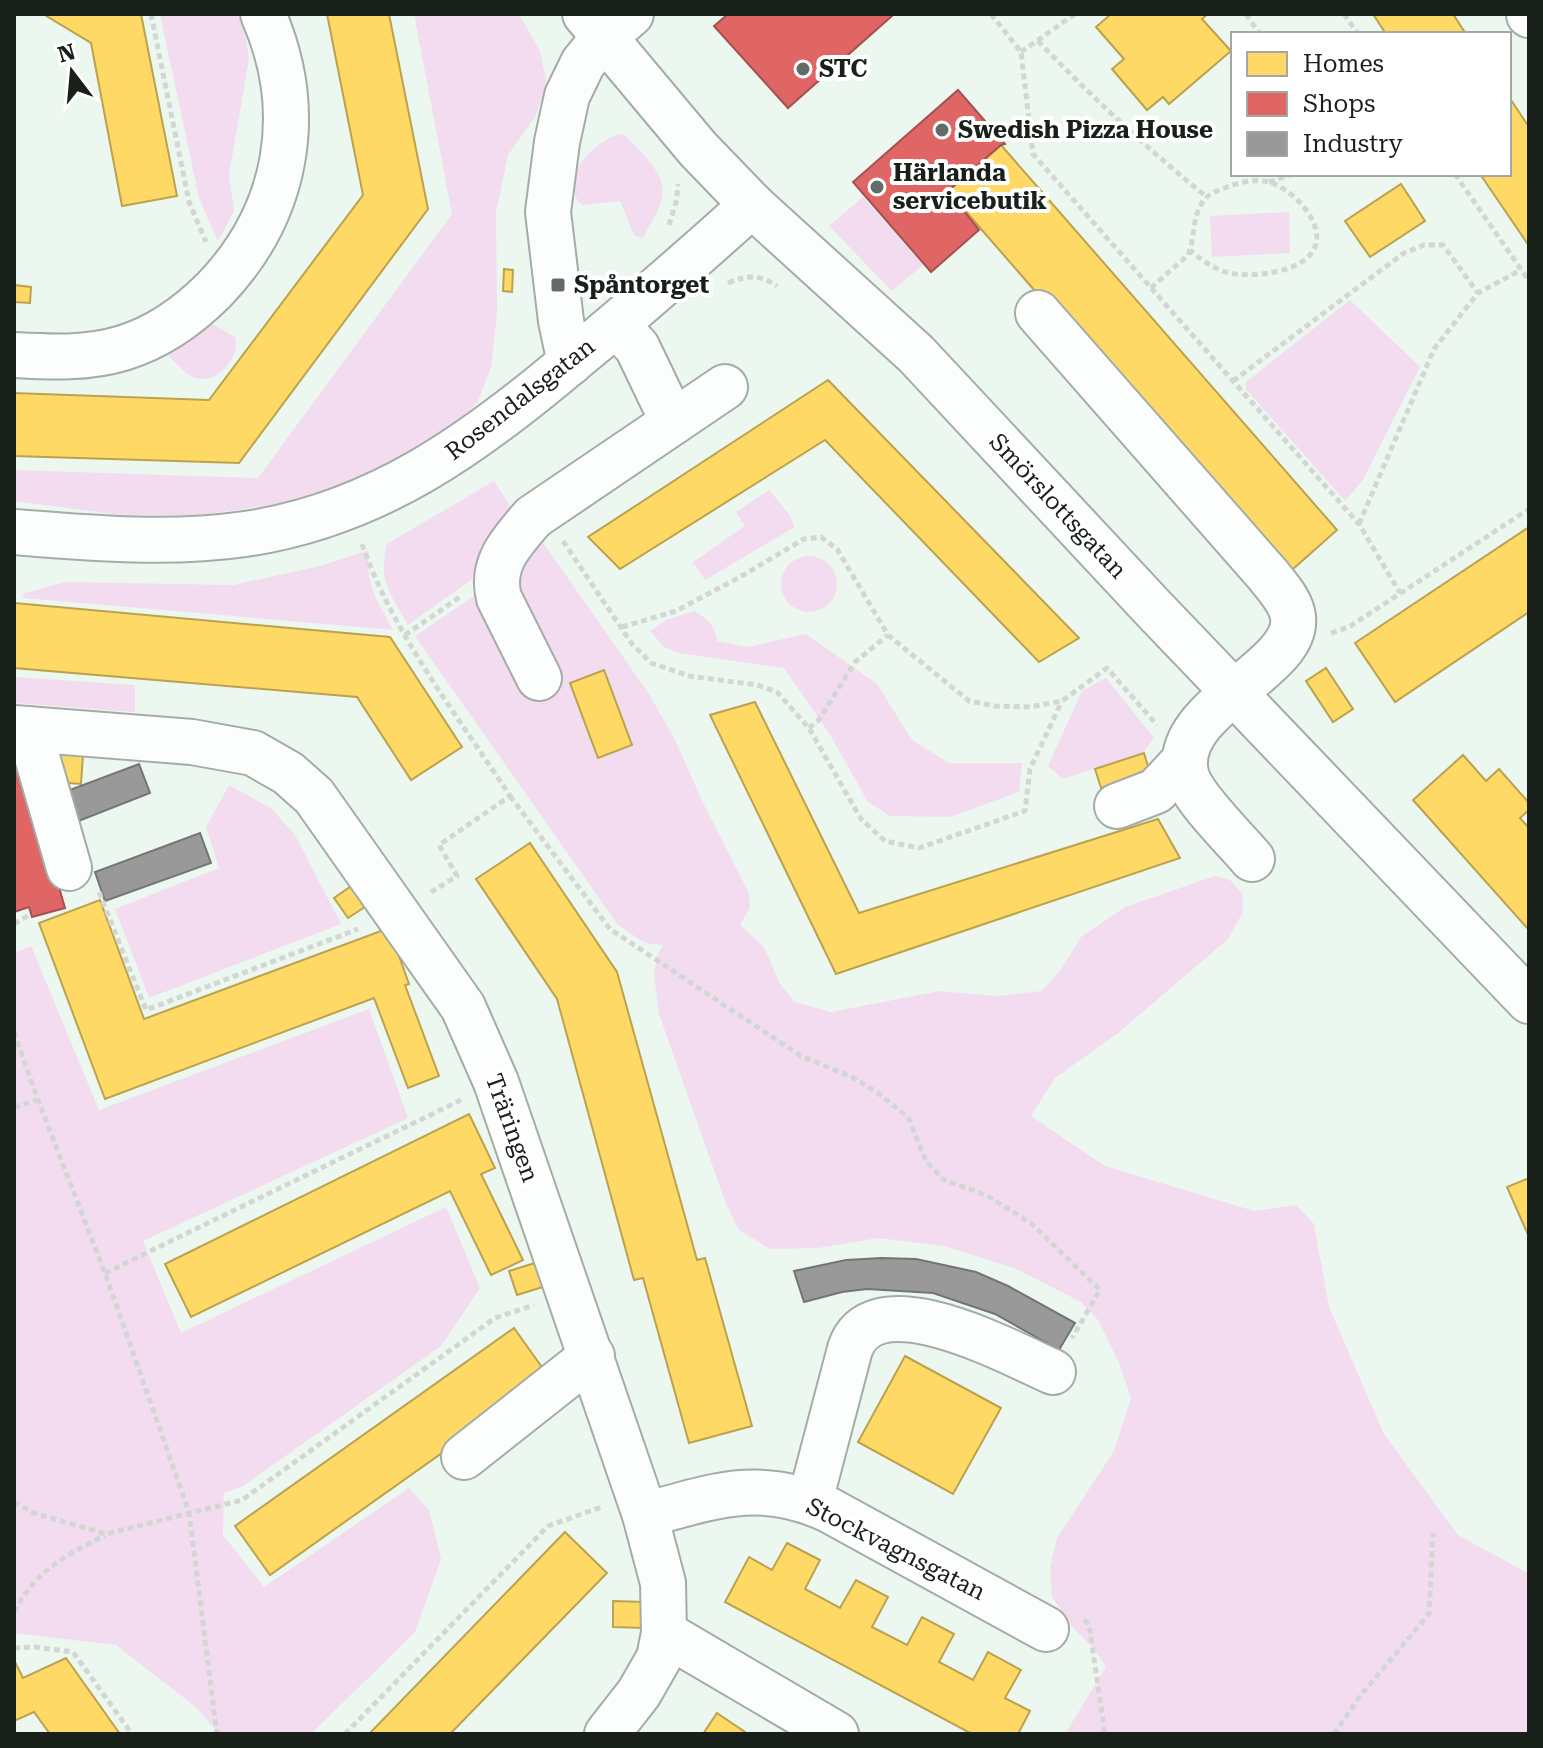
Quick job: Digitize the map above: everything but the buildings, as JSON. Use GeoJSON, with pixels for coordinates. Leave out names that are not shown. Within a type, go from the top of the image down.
{"type":"FeatureCollection","features":[{"type":"Feature","properties":{"kind":"street"},"geometry":{"type":"LineString","coordinates":[[14,355],[59,357],[125,348],[174,325],[198,306],[245,254],[264,221],[280,176],[286,139],[284,86],[278,56],[263,14]]}},
{"type":"Feature","properties":{"kind":"street"},"geometry":{"type":"LineString","coordinates":[[570,363],[561,321],[548,212],[557,142],[567,96],[607,22]]}},
{"type":"Feature","properties":{"kind":"street","name":"Smörslottsgatan"},"geometry":{"type":"LineString","coordinates":[[607,22],[698,149],[752,205],[916,354],[1141,595],[1529,1001]]}},
{"type":"Feature","properties":{"kind":"street","name":"Rosendalsgatan"},"geometry":{"type":"LineString","coordinates":[[14,532],[115,538],[212,538],[263,531],[327,514],[388,490],[438,463],[502,418],[616,325],[752,205]]}},
{"type":"Feature","properties":{"kind":"street"},"geometry":{"type":"LineString","coordinates":[[1038,313],[1268,575],[1287,600],[1293,615],[1293,631],[1285,649],[1234,691],[1203,724],[1187,747],[1185,760],[1188,778],[1199,797],[1252,859]]}},
{"type":"Feature","properties":{"kind":"street"},"geometry":{"type":"LineString","coordinates":[[616,325],[637,347],[673,422]]}},
{"type":"Feature","properties":{"kind":"street"},"geometry":{"type":"LineString","coordinates":[[539,678],[499,598],[496,573],[510,544],[533,517],[725,387]]}},
{"type":"Feature","properties":{"kind":"street"},"geometry":{"type":"LineString","coordinates":[[38,730],[82,875]]}},
{"type":"Feature","properties":{"kind":"street","name":"Träringen"},"geometry":{"type":"LineString","coordinates":[[38,730],[192,742],[253,753],[288,773],[314,796],[463,1007],[496,1082],[592,1356],[642,1505],[663,1583],[664,1633],[659,1658],[639,1693],[607,1734]]}},
{"type":"Feature","properties":{"kind":"street"},"geometry":{"type":"LineString","coordinates":[[1117,806],[1156,791],[1185,760]]}},
{"type":"Feature","properties":{"kind":"street"},"geometry":{"type":"LineString","coordinates":[[810,1501],[846,1362],[854,1338],[867,1326],[898,1319],[929,1322],[963,1333],[1053,1372]]}},
{"type":"Feature","properties":{"kind":"street"},"geometry":{"type":"LineString","coordinates":[[464,1457],[592,1356]]}},
{"type":"Feature","properties":{"kind":"street","name":"Stockvagnsgatan"},"geometry":{"type":"LineString","coordinates":[[642,1505],[734,1492],[779,1494],[810,1501],[1046,1629]]}},
{"type":"Feature","properties":{"kind":"street"},"geometry":{"type":"LineString","coordinates":[[664,1633],[836,1734]]}},
{"type":"Feature","properties":{"kind":"path"},"geometry":{"type":"LineString","coordinates":[[151,14],[189,202],[200,231],[225,278]]}},
{"type":"Feature","properties":{"kind":"path"},"geometry":{"type":"LineString","coordinates":[[991,14],[1021,52],[1033,154],[1359,524],[1400,593]]}},
{"type":"Feature","properties":{"kind":"path"},"geometry":{"type":"LineString","coordinates":[[1021,52],[1075,14]]}},
{"type":"Feature","properties":{"kind":"path"},"geometry":{"type":"LineString","coordinates":[[1246,14],[1259,32]]}},
{"type":"Feature","properties":{"kind":"path"},"geometry":{"type":"LineString","coordinates":[[1344,14],[1357,32]]}},
{"type":"Feature","properties":{"kind":"path"},"geometry":{"type":"LineString","coordinates":[[1038,41],[1090,94],[1207,197]]}},
{"type":"Feature","properties":{"kind":"path"},"geometry":{"type":"LineString","coordinates":[[673,173],[678,183],[677,199],[669,224],[672,234],[721,286],[742,277],[758,275],[789,294]]}},
{"type":"Feature","properties":{"kind":"path"},"geometry":{"type":"LineString","coordinates":[[1269,182],[1272,176]]}},
{"type":"Feature","properties":{"kind":"path"},"geometry":{"type":"LineString","coordinates":[[1151,288],[1190,250],[1196,216],[1207,197],[1236,184],[1269,182],[1287,176]]}},
{"type":"Feature","properties":{"kind":"path"},"geometry":{"type":"LineString","coordinates":[[1456,176],[1529,281]]}},
{"type":"Feature","properties":{"kind":"path"},"geometry":{"type":"LineString","coordinates":[[1190,250],[1209,267],[1252,275],[1275,272],[1298,264],[1312,252],[1317,239],[1308,211],[1296,197],[1269,182]]}},
{"type":"Feature","properties":{"kind":"path"},"geometry":{"type":"LineString","coordinates":[[1233,381],[1404,253],[1424,245],[1443,245],[1478,293]]}},
{"type":"Feature","properties":{"kind":"path"},"geometry":{"type":"LineString","coordinates":[[1359,524],[1434,349],[1478,293],[1521,270]]}},
{"type":"Feature","properties":{"kind":"path"},"geometry":{"type":"LineString","coordinates":[[1285,649],[1349,627],[1529,509]]}},
{"type":"Feature","properties":{"kind":"path"},"geometry":{"type":"LineString","coordinates":[[543,511],[632,644],[651,663],[689,676],[757,685],[777,692],[809,728],[861,819],[885,841],[919,848],[1025,811],[1030,769],[1062,701]]}},
{"type":"Feature","properties":{"kind":"path"},"geometry":{"type":"LineString","coordinates":[[358,531],[375,581],[405,635],[510,796],[610,929],[788,1049],[852,1077],[878,1093],[908,1117],[926,1161],[944,1180],[986,1195],[1032,1224],[1100,1290],[1053,1372]]}},
{"type":"Feature","properties":{"kind":"path"},"geometry":{"type":"LineString","coordinates":[[622,627],[676,611],[804,539],[821,537],[837,549],[888,635],[969,701],[995,706],[1030,707],[1062,701],[1107,668],[1185,760]]}},
{"type":"Feature","properties":{"kind":"path"},"geometry":{"type":"LineString","coordinates":[[405,635],[426,621]]}},
{"type":"Feature","properties":{"kind":"path"},"geometry":{"type":"LineString","coordinates":[[809,728],[818,721],[855,662],[888,635]]}},
{"type":"Feature","properties":{"kind":"path"},"geometry":{"type":"LineString","coordinates":[[82,875],[146,1010],[398,913],[457,876],[439,845],[510,796]]}},
{"type":"Feature","properties":{"kind":"path"},"geometry":{"type":"LineString","coordinates":[[14,924],[31,914]]}},
{"type":"Feature","properties":{"kind":"path"},"geometry":{"type":"LineString","coordinates":[[14,1032],[105,1273],[189,1512],[217,1734]]}},
{"type":"Feature","properties":{"kind":"path"},"geometry":{"type":"LineString","coordinates":[[105,1273],[496,1082]]}},
{"type":"Feature","properties":{"kind":"path"},"geometry":{"type":"LineString","coordinates":[[14,1107],[38,1100]]}},
{"type":"Feature","properties":{"kind":"path"},"geometry":{"type":"LineString","coordinates":[[14,1612],[28,1586],[61,1558],[106,1534],[242,1500],[495,1318],[570,1293]]}},
{"type":"Feature","properties":{"kind":"path"},"geometry":{"type":"LineString","coordinates":[[14,1502],[34,1513],[106,1534]]}},
{"type":"Feature","properties":{"kind":"path"},"geometry":{"type":"LineString","coordinates":[[345,1734],[548,1526],[642,1505]]}},
{"type":"Feature","properties":{"kind":"path"},"geometry":{"type":"LineString","coordinates":[[1334,1734],[1360,1696],[1429,1614],[1433,1533]]}},
{"type":"Feature","properties":{"kind":"path"},"geometry":{"type":"LineString","coordinates":[[14,1648],[35,1647],[73,1652],[132,1734]]}},
{"type":"Feature","properties":{"kind":"shaded area"},"geometry":{"type":"Polygon","coordinates":[[[160,14],[237,14],[245,33],[249,59],[229,175],[234,211],[218,241],[199,198],[160,14]]]}},
{"type":"Feature","properties":{"kind":"shaded area"},"geometry":{"type":"Polygon","coordinates":[[[414,14],[519,14],[540,51],[547,85],[535,117],[508,155],[496,212],[497,313],[491,368],[477,403],[452,426],[410,453],[344,484],[282,503],[205,515],[120,515],[14,501],[14,470],[258,478],[452,214],[414,14]]]}},
{"type":"Feature","properties":{"kind":"shaded area"},"geometry":{"type":"Polygon","coordinates":[[[619,134],[625,135],[661,180],[661,203],[643,238],[634,235],[620,201],[582,205],[575,195],[573,184],[581,163],[599,145],[619,134]]]}},
{"type":"Feature","properties":{"kind":"shaded area"},"geometry":{"type":"Polygon","coordinates":[[[863,197],[923,265],[892,291],[829,226],[863,197]]]}},
{"type":"Feature","properties":{"kind":"shaded area"},"geometry":{"type":"Polygon","coordinates":[[[1289,212],[1290,253],[1212,257],[1210,216],[1289,212]]]}},
{"type":"Feature","properties":{"kind":"shaded area"},"geometry":{"type":"Polygon","coordinates":[[[1350,300],[1420,367],[1363,480],[1345,501],[1246,389],[1246,382],[1350,300]]]}},
{"type":"Feature","properties":{"kind":"shaded area"},"geometry":{"type":"Polygon","coordinates":[[[215,325],[235,337],[234,354],[218,374],[210,378],[193,377],[180,368],[169,353],[204,326],[215,325]]]}},
{"type":"Feature","properties":{"kind":"shaded area"},"geometry":{"type":"Polygon","coordinates":[[[494,481],[518,518],[482,572],[408,625],[387,586],[384,568],[387,544],[494,481]]]}},
{"type":"Feature","properties":{"kind":"shaded area"},"geometry":{"type":"Polygon","coordinates":[[[769,490],[789,514],[795,527],[705,580],[693,562],[745,526],[736,512],[769,490]]]}},
{"type":"Feature","properties":{"kind":"shaded area"},"geometry":{"type":"Polygon","coordinates":[[[537,534],[649,694],[675,740],[749,893],[750,908],[740,925],[764,947],[780,984],[795,1002],[831,1012],[940,991],[997,996],[1042,991],[1062,968],[1081,937],[1125,907],[1215,876],[1230,880],[1242,893],[1243,912],[1227,940],[1118,1033],[1055,1078],[1031,1116],[1105,1166],[1254,1211],[1296,1205],[1314,1224],[1329,1307],[1384,1434],[1458,1535],[1529,1574],[1529,1734],[1065,1734],[1106,1667],[1052,1597],[1050,1568],[1057,1538],[1114,1451],[1131,1398],[1119,1363],[1098,1320],[1081,1302],[1014,1268],[944,1246],[878,1238],[818,1248],[770,1249],[739,1230],[726,1204],[659,1014],[654,975],[657,956],[663,945],[645,943],[618,925],[415,636],[483,590],[537,534]]]}},
{"type":"Feature","properties":{"kind":"shaded area"},"geometry":{"type":"Polygon","coordinates":[[[369,550],[371,583],[393,630],[24,598],[22,594],[65,582],[233,585],[320,566],[369,550]]]}},
{"type":"Feature","properties":{"kind":"shaded area"},"geometry":{"type":"Polygon","coordinates":[[[809,556],[829,564],[837,584],[829,604],[809,612],[789,604],[781,584],[789,564],[809,556]]]}},
{"type":"Feature","properties":{"kind":"shaded area"},"geometry":{"type":"Polygon","coordinates":[[[694,611],[710,623],[717,641],[748,647],[806,634],[877,684],[912,740],[949,763],[1022,763],[1019,792],[950,817],[890,816],[868,802],[829,733],[784,668],[678,653],[664,647],[650,631],[666,620],[694,611]]]}},
{"type":"Feature","properties":{"kind":"shaded area"},"geometry":{"type":"Polygon","coordinates":[[[14,677],[135,685],[135,712],[14,703],[14,677]]]}},
{"type":"Feature","properties":{"kind":"shaded area"},"geometry":{"type":"Polygon","coordinates":[[[1106,678],[1154,738],[1144,752],[1063,779],[1048,766],[1082,691],[1106,678]]]}},
{"type":"Feature","properties":{"kind":"shaded area"},"geometry":{"type":"Polygon","coordinates":[[[229,785],[271,808],[295,835],[341,924],[149,998],[115,909],[219,868],[206,827],[229,785]]]}},
{"type":"Feature","properties":{"kind":"shaded area"},"geometry":{"type":"Polygon","coordinates":[[[31,946],[99,1110],[369,1009],[408,1118],[143,1241],[181,1333],[446,1207],[480,1288],[441,1346],[243,1486],[224,1493],[223,1535],[264,1587],[409,1488],[429,1510],[441,1559],[415,1632],[311,1734],[219,1734],[197,1708],[116,1645],[14,1633],[14,953],[31,946]]]}},
{"type":"Feature","properties":{"kind":"place","name":"STC"},"geometry":{"type":"Point","coordinates":[803,69]}},
{"type":"Feature","properties":{"kind":"place","name":"Swedish Pizza House"},"geometry":{"type":"Point","coordinates":[942,130]}},
{"type":"Feature","properties":{"kind":"place","name":"Härlanda servicebutik"},"geometry":{"type":"Point","coordinates":[877,187]}},
{"type":"Feature","properties":{"kind":"place","name":"Spåntorget"},"geometry":{"type":"Point","coordinates":[558,285]}}]}
